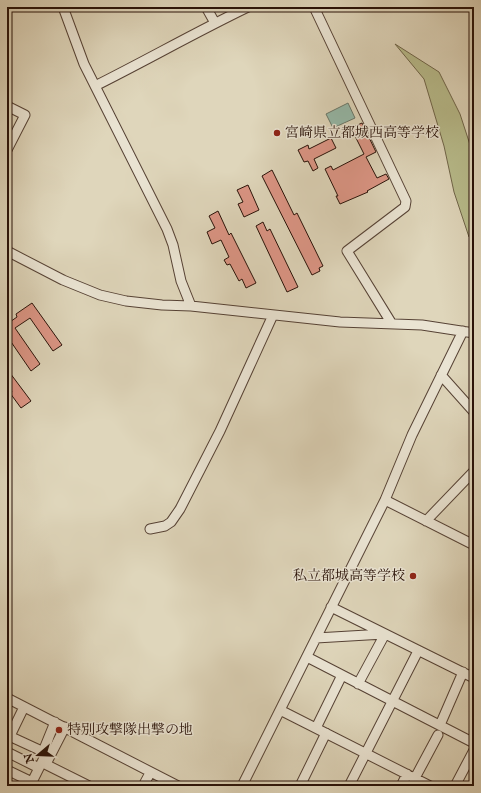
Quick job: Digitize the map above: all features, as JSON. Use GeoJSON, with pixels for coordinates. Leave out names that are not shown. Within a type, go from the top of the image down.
{"type":"FeatureCollection","features":[{"type":"Feature","properties":{"kind":"street"},"geometry":{"type":"LineString","coordinates":[[63,7],[84,64],[165,223],[173,245],[181,281],[191,306]]}},
{"type":"Feature","properties":{"kind":"street"},"geometry":{"type":"LineString","coordinates":[[206,7],[215,23]]}},
{"type":"Feature","properties":{"kind":"street"},"geometry":{"type":"LineString","coordinates":[[95,86],[248,7]]}},
{"type":"Feature","properties":{"kind":"street"},"geometry":{"type":"LineString","coordinates":[[314,7],[406,201],[405,207],[347,251],[392,324]]}},
{"type":"Feature","properties":{"kind":"street"},"geometry":{"type":"LineString","coordinates":[[7,106],[25,115],[7,150]]}},
{"type":"Feature","properties":{"kind":"street"},"geometry":{"type":"LineString","coordinates":[[7,251],[63,280],[100,295],[126,301],[162,305],[191,306],[340,322],[422,325],[474,332]]}},
{"type":"Feature","properties":{"kind":"street"},"geometry":{"type":"LineString","coordinates":[[150,529],[165,526],[172,522],[180,509],[220,431],[273,315]]}},
{"type":"Feature","properties":{"kind":"street"},"geometry":{"type":"LineString","coordinates":[[242,786],[385,500],[412,435],[463,331]]}},
{"type":"Feature","properties":{"kind":"street"},"geometry":{"type":"LineString","coordinates":[[441,375],[474,412]]}},
{"type":"Feature","properties":{"kind":"street"},"geometry":{"type":"LineString","coordinates":[[426,520],[474,471]]}},
{"type":"Feature","properties":{"kind":"street"},"geometry":{"type":"LineString","coordinates":[[385,500],[474,545]]}},
{"type":"Feature","properties":{"kind":"street"},"geometry":{"type":"LineString","coordinates":[[331,607],[474,678]]}},
{"type":"Feature","properties":{"kind":"street"},"geometry":{"type":"LineString","coordinates":[[316,638],[386,634]]}},
{"type":"Feature","properties":{"kind":"street"},"geometry":{"type":"LineString","coordinates":[[358,684],[386,634]]}},
{"type":"Feature","properties":{"kind":"street"},"geometry":{"type":"LineString","coordinates":[[349,786],[418,651]]}},
{"type":"Feature","properties":{"kind":"street"},"geometry":{"type":"LineString","coordinates":[[307,657],[474,743]]}},
{"type":"Feature","properties":{"kind":"street"},"geometry":{"type":"LineString","coordinates":[[440,725],[463,672]]}},
{"type":"Feature","properties":{"kind":"street"},"geometry":{"type":"LineString","coordinates":[[316,728],[342,675]]}},
{"type":"Feature","properties":{"kind":"street"},"geometry":{"type":"LineString","coordinates":[[7,698],[65,727],[150,773],[178,786]]}},
{"type":"Feature","properties":{"kind":"street"},"geometry":{"type":"LineString","coordinates":[[24,707],[8,737],[46,752]]}},
{"type":"Feature","properties":{"kind":"street"},"geometry":{"type":"LineString","coordinates":[[280,710],[430,786]]}},
{"type":"Feature","properties":{"kind":"street"},"geometry":{"type":"LineString","coordinates":[[7,718],[16,723]]}},
{"type":"Feature","properties":{"kind":"street"},"geometry":{"type":"LineString","coordinates":[[42,766],[46,754],[44,749],[55,722]]}},
{"type":"Feature","properties":{"kind":"street"},"geometry":{"type":"LineString","coordinates":[[7,770],[32,785],[65,727]]}},
{"type":"Feature","properties":{"kind":"street"},"geometry":{"type":"LineString","coordinates":[[300,786],[326,733]]}},
{"type":"Feature","properties":{"kind":"street"},"geometry":{"type":"LineString","coordinates":[[401,786],[411,776],[438,735]]}},
{"type":"Feature","properties":{"kind":"street"},"geometry":{"type":"LineString","coordinates":[[455,786],[474,750]]}},
{"type":"Feature","properties":{"kind":"street"},"geometry":{"type":"LineString","coordinates":[[7,752],[88,786]]}},
{"type":"Feature","properties":{"kind":"street"},"geometry":{"type":"LineString","coordinates":[[143,786],[150,773]]}},
{"type":"Feature","properties":{"kind":"shaded area"},"geometry":{"type":"Polygon","coordinates":[[[395,44],[439,72],[460,114],[474,157],[474,238],[469,237],[454,192],[444,146],[424,79],[395,44]]]}},
{"type":"Feature","properties":{"kind":"shaded area"},"geometry":{"type":"Polygon","coordinates":[[[348,103],[355,118],[333,128],[326,114],[348,103]]]}},
{"type":"Feature","properties":{"kind":"building"},"geometry":{"type":"Polygon","coordinates":[[[362,123],[376,152],[366,157],[377,178],[386,174],[389,179],[367,191],[368,192],[340,204],[336,196],[338,196],[325,169],[331,166],[333,170],[364,154],[351,128],[362,123]]]}},
{"type":"Feature","properties":{"kind":"building"},"geometry":{"type":"Polygon","coordinates":[[[331,138],[336,148],[314,159],[318,168],[313,171],[308,161],[304,162],[298,150],[308,145],[309,149],[331,138]]]}},
{"type":"Feature","properties":{"kind":"building"},"geometry":{"type":"Polygon","coordinates":[[[272,170],[294,215],[297,213],[323,266],[319,268],[320,271],[312,275],[262,176],[272,170]]]}},
{"type":"Feature","properties":{"kind":"building"},"geometry":{"type":"Polygon","coordinates":[[[248,185],[259,210],[244,217],[238,204],[243,202],[237,190],[248,185]]]}},
{"type":"Feature","properties":{"kind":"building"},"geometry":{"type":"Polygon","coordinates":[[[218,211],[229,235],[231,233],[256,283],[246,288],[242,279],[239,281],[230,264],[227,265],[224,260],[229,257],[221,240],[212,244],[207,232],[215,228],[209,216],[218,211]]]}},
{"type":"Feature","properties":{"kind":"building"},"geometry":{"type":"Polygon","coordinates":[[[263,222],[267,231],[270,229],[298,287],[287,292],[256,226],[263,222]]]}},
{"type":"Feature","properties":{"kind":"building"},"geometry":{"type":"Polygon","coordinates":[[[32,303],[62,345],[53,351],[30,318],[15,328],[40,364],[31,371],[7,336],[7,324],[17,317],[16,314],[32,303]]]}},
{"type":"Feature","properties":{"kind":"building"},"geometry":{"type":"Polygon","coordinates":[[[7,369],[31,401],[21,408],[10,393],[12,392],[7,384],[7,369]]]}},
{"type":"Feature","properties":{"kind":"place","name":"宮崎県立都城西高等学校"},"geometry":{"type":"Point","coordinates":[277,133]}},
{"type":"Feature","properties":{"kind":"place","name":"私立都城高等学校"},"geometry":{"type":"Point","coordinates":[413,576]}},
{"type":"Feature","properties":{"kind":"place","name":"特別攻撃隊出撃の地"},"geometry":{"type":"Point","coordinates":[59,730]}}]}
